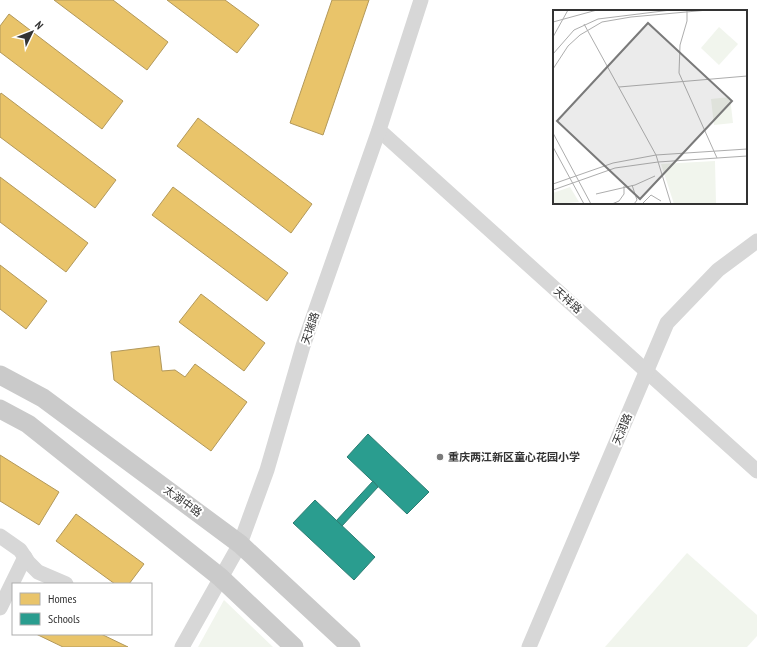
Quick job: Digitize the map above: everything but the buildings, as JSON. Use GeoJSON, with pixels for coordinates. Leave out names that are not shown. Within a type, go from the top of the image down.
{"type":"FeatureCollection","features":[{"type":"Feature","properties":{"kind":"main road","name":"太湖中路"},"geometry":{"type":"LineString","coordinates":[[0,375],[43,398],[240,544],[351,647]]}},
{"type":"Feature","properties":{"kind":"main road"},"geometry":{"type":"LineString","coordinates":[[0,409],[28,424],[220,577],[294,647]]}},
{"type":"Feature","properties":{"kind":"street","name":"天瑞路"},"geometry":{"type":"LineString","coordinates":[[182,647],[220,577],[240,544],[267,470],[304,346],[379,130],[421,0]]}},
{"type":"Feature","properties":{"kind":"street","name":"天祥路"},"geometry":{"type":"LineString","coordinates":[[379,130],[757,471]]}},
{"type":"Feature","properties":{"kind":"street","name":"天润路"},"geometry":{"type":"LineString","coordinates":[[529,647],[667,323],[718,270],[757,241]]}},
{"type":"Feature","properties":{"kind":"street"},"geometry":{"type":"LineString","coordinates":[[0,536],[20,550],[28,562],[38,572],[64,583]]}},
{"type":"Feature","properties":{"kind":"street"},"geometry":{"type":"LineString","coordinates":[[12,583],[25,557]]}},
{"type":"Feature","properties":{"kind":"street"},"geometry":{"type":"LineString","coordinates":[[0,608],[12,584]]}},
{"type":"Feature","properties":{"kind":"shaded area"},"geometry":{"type":"Polygon","coordinates":[[[687,553],[757,615],[757,636],[747,647],[605,647],[687,553]]]}},
{"type":"Feature","properties":{"kind":"shaded area"},"geometry":{"type":"Polygon","coordinates":[[[224,600],[273,647],[198,647],[224,600]]]}},
{"type":"Feature","properties":{"kind":"place","name":"重庆两江新区童心花园小学"},"geometry":{"type":"Point","coordinates":[440,457]}}]}
